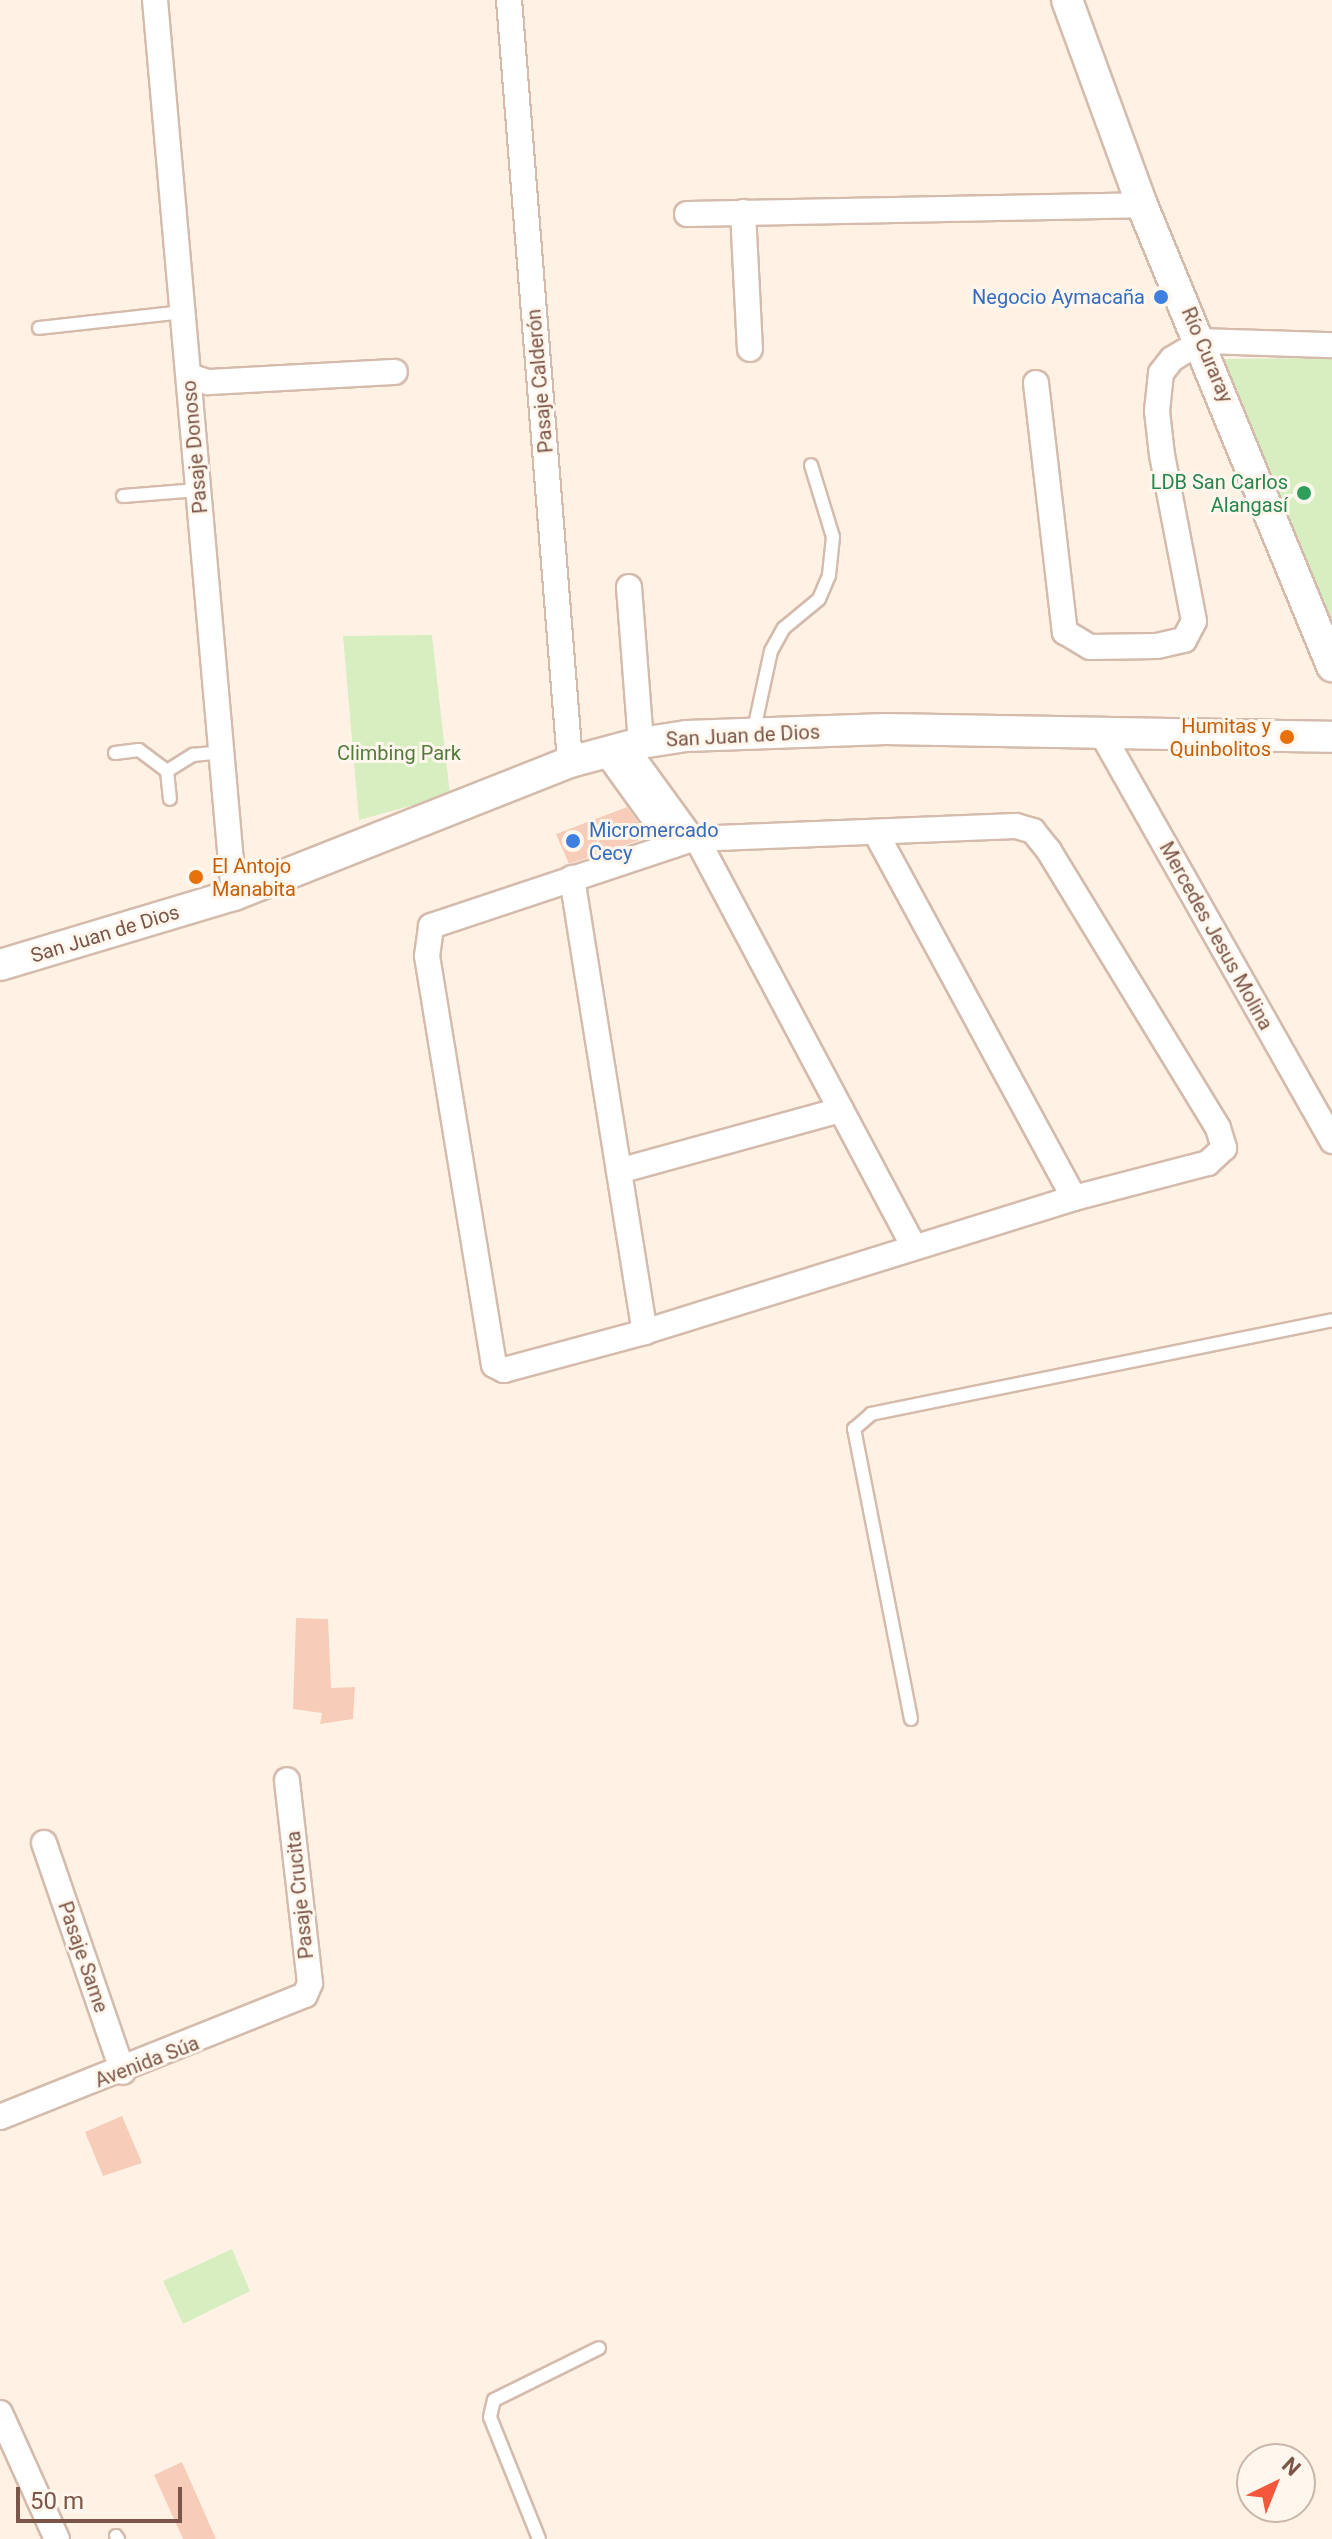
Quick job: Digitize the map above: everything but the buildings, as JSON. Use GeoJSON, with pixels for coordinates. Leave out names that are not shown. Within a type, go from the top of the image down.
{"type":"FeatureCollection","features":[{"type":"Feature","properties":{"kind":"street","name":"Pasaje Donoso"},"geometry":{"type":"LineString","coordinates":[[155,0],[234,895]]}},
{"type":"Feature","properties":{"kind":"street","name":"Pasaje Calderón"},"geometry":{"type":"LineString","coordinates":[[509,0],[570,762]]}},
{"type":"Feature","properties":{"kind":"street","name":"Río Curaray"},"geometry":{"type":"LineString","coordinates":[[1067,0],[1142,205],[1202,341],[1332,666]]}},
{"type":"Feature","properties":{"kind":"street"},"geometry":{"type":"LineString","coordinates":[[687,214],[1142,205]]}},
{"type":"Feature","properties":{"kind":"street"},"geometry":{"type":"LineString","coordinates":[[743,212],[750,349]]}},
{"type":"Feature","properties":{"kind":"street"},"geometry":{"type":"LineString","coordinates":[[1036,383],[1065,632],[1090,647],[1177,643],[1191,632],[1193,602],[1162,455],[1157,387],[1172,359],[1202,341],[1332,345]]}},
{"type":"Feature","properties":{"kind":"street"},"geometry":{"type":"LineString","coordinates":[[189,376],[208,382],[395,372]]}},
{"type":"Feature","properties":{"kind":"street"},"geometry":{"type":"LineString","coordinates":[[629,587],[624,748],[687,841],[841,1110],[914,1247]]}},
{"type":"Feature","properties":{"kind":"street","name":"San Juan de Dios"},"geometry":{"type":"LineString","coordinates":[[0,965],[234,895],[570,762],[624,748],[753,734],[1101,732],[1332,737]]}},
{"type":"Feature","properties":{"kind":"street","name":"Mercedes Jesus Molina"},"geometry":{"type":"LineString","coordinates":[[1101,732],[1332,1141]]}},
{"type":"Feature","properties":{"kind":"street"},"geometry":{"type":"LineString","coordinates":[[1016,826],[1033,831],[1218,1128],[1224,1148],[1208,1163],[1074,1198],[645,1332],[504,1370],[488,1356],[428,935],[444,919],[687,841],[877,835],[1016,826]]}},
{"type":"Feature","properties":{"kind":"street"},"geometry":{"type":"LineString","coordinates":[[877,835],[1074,1198]]}},
{"type":"Feature","properties":{"kind":"street"},"geometry":{"type":"LineString","coordinates":[[572,878],[645,1332]]}},
{"type":"Feature","properties":{"kind":"street"},"geometry":{"type":"LineString","coordinates":[[619,1171],[841,1110]]}},
{"type":"Feature","properties":{"kind":"street","name":"Pasaje Crucita"},"geometry":{"type":"LineString","coordinates":[[287,1780],[310,1983],[294,2004]]}},
{"type":"Feature","properties":{"kind":"street","name":"Pasaje Same"},"geometry":{"type":"LineString","coordinates":[[44,1843],[123,2072]]}},
{"type":"Feature","properties":{"kind":"street","name":"Avenida Súa"},"geometry":{"type":"LineString","coordinates":[[0,2117],[294,2004]]}},
{"type":"Feature","properties":{"kind":"street"},"geometry":{"type":"LineString","coordinates":[[0,2413],[57,2539]]}},
{"type":"Feature","properties":{"kind":"lane"},"geometry":{"type":"LineString","coordinates":[[39,328],[184,312]]}},
{"type":"Feature","properties":{"kind":"lane"},"geometry":{"type":"LineString","coordinates":[[753,734],[771,651],[784,628],[819,599],[829,575],[833,537],[811,465]]}},
{"type":"Feature","properties":{"kind":"lane"},"geometry":{"type":"LineString","coordinates":[[123,496],[198,490]]}},
{"type":"Feature","properties":{"kind":"lane"},"geometry":{"type":"LineString","coordinates":[[115,753],[139,750],[167,771],[170,799]]}},
{"type":"Feature","properties":{"kind":"lane"},"geometry":{"type":"LineString","coordinates":[[167,771],[193,755],[220,752]]}},
{"type":"Feature","properties":{"kind":"lane"},"geometry":{"type":"LineString","coordinates":[[911,1719],[854,1429],[871,1414],[1332,1320]]}},
{"type":"Feature","properties":{"kind":"lane"},"geometry":{"type":"LineString","coordinates":[[539,2539],[490,2417],[494,2400],[599,2348]]}},
{"type":"Feature","properties":{"kind":"green space","name":"LDB San Carlos Alangasí"},"geometry":{"type":"Polygon","coordinates":[[[1332,358],[1332,626],[1222,359],[1332,358]]]}},
{"type":"Feature","properties":{"kind":"green space","name":"Climbing Park"},"geometry":{"type":"Polygon","coordinates":[[[432,635],[450,795],[359,820],[343,636],[432,635]]]}},
{"type":"Feature","properties":{"kind":"green space"},"geometry":{"type":"Polygon","coordinates":[[[232,2249],[250,2291],[183,2324],[163,2281],[232,2249]]]}},
{"type":"Feature","properties":{"kind":"place","name":"Negocio Aymacaña"},"geometry":{"type":"Point","coordinates":[1161,297]}},
{"type":"Feature","properties":{"kind":"place","name":"LDB San Carlos Alangasí"},"geometry":{"type":"Point","coordinates":[1304,493]}},
{"type":"Feature","properties":{"kind":"place","name":"Humitas y Quinbolitos"},"geometry":{"type":"Point","coordinates":[1287,737]}},
{"type":"Feature","properties":{"kind":"place","name":"Micromercado Cecy"},"geometry":{"type":"Point","coordinates":[573,841]}},
{"type":"Feature","properties":{"kind":"place","name":"El Antojo Manabita"},"geometry":{"type":"Point","coordinates":[196,877]}}]}
